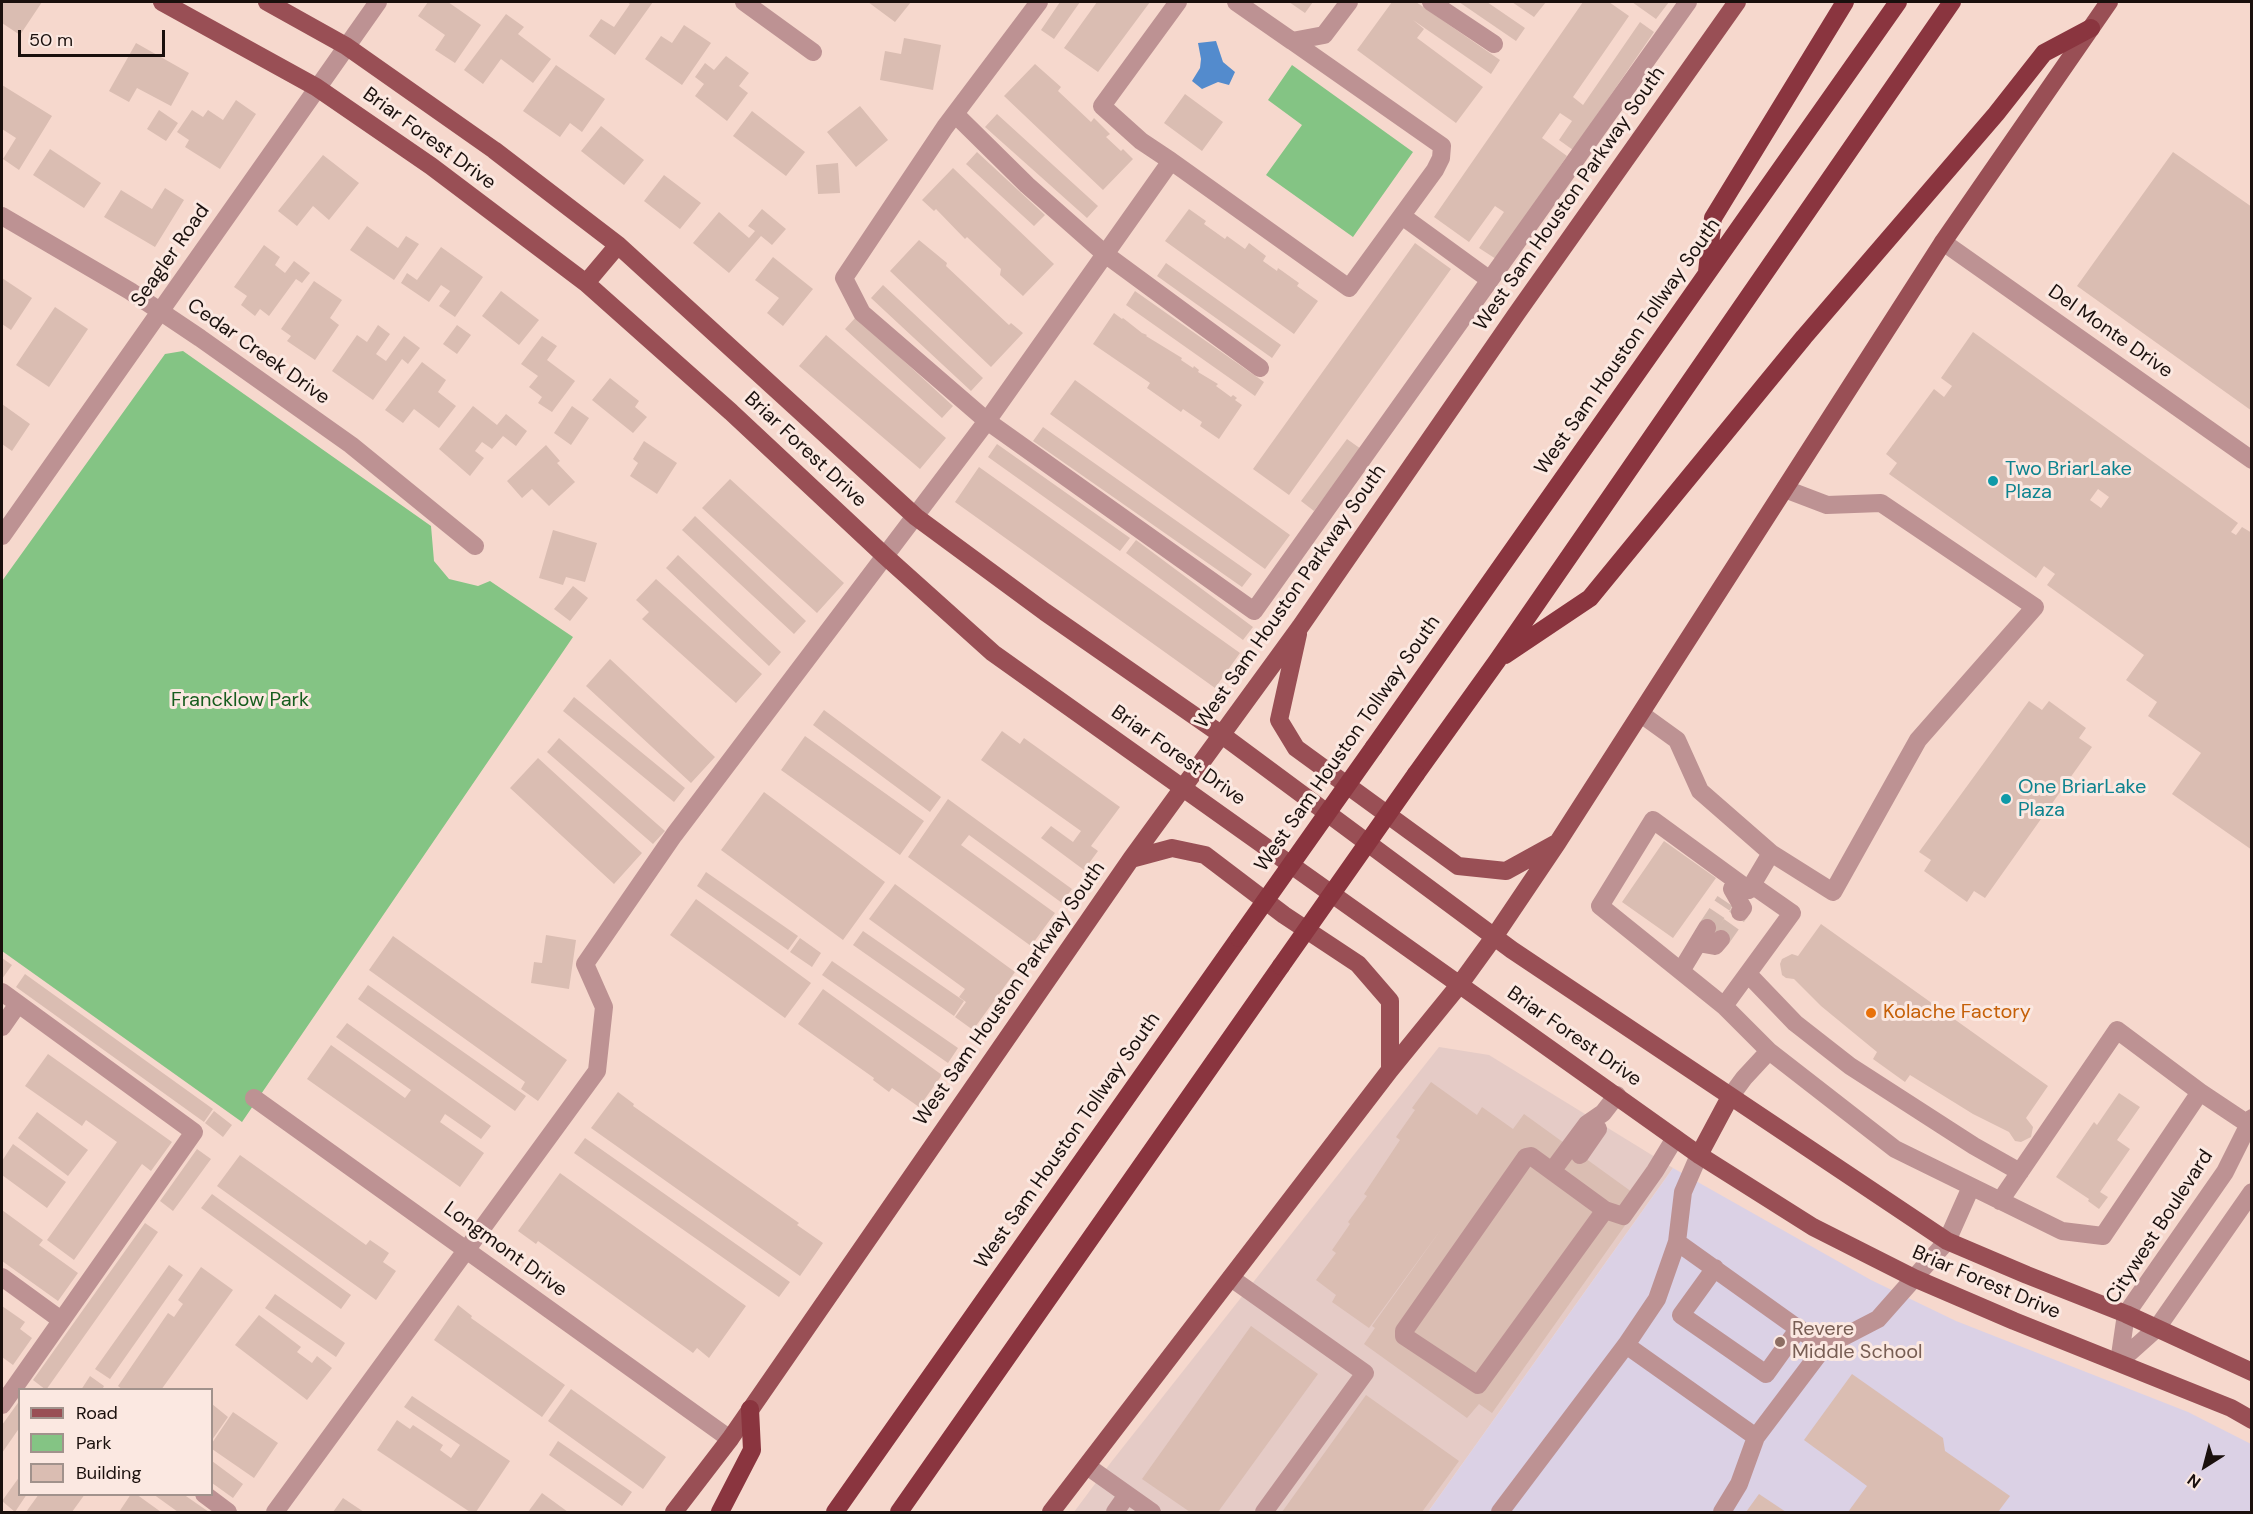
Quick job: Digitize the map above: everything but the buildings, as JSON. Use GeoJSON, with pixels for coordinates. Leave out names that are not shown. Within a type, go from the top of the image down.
{"type":"FeatureCollection","features":[{"type":"Feature","properties":{"kind":"highway"},"geometry":{"type":"LineString","coordinates":[[1707,274],[1713,218],[1845,2]]}},
{"type":"Feature","properties":{"kind":"highway","name":"West Sam Houston Tollway South"},"geometry":{"type":"LineString","coordinates":[[835,1512],[1898,2]]}},
{"type":"Feature","properties":{"kind":"highway"},"geometry":{"type":"LineString","coordinates":[[899,1512],[1497,661],[1952,2]]}},
{"type":"Feature","properties":{"kind":"highway"},"geometry":{"type":"LineString","coordinates":[[1497,661],[1590,598],[1796,346],[1995,114],[2044,53],[2091,28]]}},
{"type":"Feature","properties":{"kind":"highway"},"geometry":{"type":"LineString","coordinates":[[720,1512],[752,1450],[750,1409]]}},
{"type":"Feature","properties":{"kind":"main road","name":"Briar Forest Drive"},"geometry":{"type":"LineString","coordinates":[[162,2],[316,87],[431,166],[586,283],[731,412],[993,653],[1699,1155],[1813,1227],[1914,1278],[2014,1321],[2231,1408],[2252,1420]]}},
{"type":"Feature","properties":{"kind":"main road","name":"Briar Forest Drive"},"geometry":{"type":"LineString","coordinates":[[267,2],[346,46],[494,150],[618,245],[916,517],[1045,612],[1222,735],[1494,938],[1947,1241],[2126,1314],[2252,1372]]}},
{"type":"Feature","properties":{"kind":"main road","name":"West Sam Houston Parkway South"},"geometry":{"type":"LineString","coordinates":[[674,1512],[730,1439],[1131,858],[1300,627],[1517,312],[1737,2]]}},
{"type":"Feature","properties":{"kind":"main road"},"geometry":{"type":"LineString","coordinates":[[1051,1512],[1494,938],[1641,714],[1943,242],[2109,2]]}},
{"type":"Feature","properties":{"kind":"main road"},"geometry":{"type":"LineString","coordinates":[[586,283],[618,245]]}},
{"type":"Feature","properties":{"kind":"main road"},"geometry":{"type":"LineString","coordinates":[[1300,627],[1279,720],[1296,748],[1458,866],[1506,871],[1558,842]]}},
{"type":"Feature","properties":{"kind":"main road"},"geometry":{"type":"LineString","coordinates":[[1131,858],[1172,848],[1205,855],[1284,915],[1358,963],[1390,1001],[1390,1070]]}},
{"type":"Feature","properties":{"kind":"main road"},"geometry":{"type":"LineString","coordinates":[[1699,1155],[1730,1097]]}},
{"type":"Feature","properties":{"kind":"street","name":"Seagler Road"},"geometry":{"type":"LineString","coordinates":[[2,536],[378,2]]}},
{"type":"Feature","properties":{"kind":"street"},"geometry":{"type":"LineString","coordinates":[[744,2],[813,52]]}},
{"type":"Feature","properties":{"kind":"street"},"geometry":{"type":"LineString","coordinates":[[1039,2],[955,114],[844,278],[862,313],[987,421],[1254,612],[1688,2]]}},
{"type":"Feature","properties":{"kind":"street"},"geometry":{"type":"LineString","coordinates":[[1178,2],[1102,105],[1142,141],[1349,288],[1435,170],[1441,158],[1442,146],[1236,2]]}},
{"type":"Feature","properties":{"kind":"street"},"geometry":{"type":"LineString","coordinates":[[1292,41],[1324,35],[1349,2]]}},
{"type":"Feature","properties":{"kind":"street"},"geometry":{"type":"LineString","coordinates":[[1431,2],[1494,44]]}},
{"type":"Feature","properties":{"kind":"street"},"geometry":{"type":"LineString","coordinates":[[955,114],[1027,185],[1105,254],[1260,368]]}},
{"type":"Feature","properties":{"kind":"street"},"geometry":{"type":"LineString","coordinates":[[275,1512],[597,1071],[604,1007],[585,963],[674,835],[987,421],[1171,161]]}},
{"type":"Feature","properties":{"kind":"street","name":"Cedar Creek Drive"},"geometry":{"type":"LineString","coordinates":[[2,216],[130,291],[159,311],[351,445],[475,546]]}},
{"type":"Feature","properties":{"kind":"street"},"geometry":{"type":"LineString","coordinates":[[1402,216],[1490,280]]}},
{"type":"Feature","properties":{"kind":"street","name":"Del Monte Drive"},"geometry":{"type":"LineString","coordinates":[[1943,242],[2252,460]]}},
{"type":"Feature","properties":{"kind":"street"},"geometry":{"type":"LineString","coordinates":[[1641,714],[1677,740],[1700,791],[1771,853],[1833,892],[1918,740],[2035,607],[1881,503],[1827,505],[1785,489]]}},
{"type":"Feature","properties":{"kind":"street"},"geometry":{"type":"LineString","coordinates":[[1724,1006],[1792,913],[1736,889],[1653,820],[1600,906],[1724,1006],[1769,1051],[1895,1149],[2062,1231],[2103,1236],[2200,1092]]}},
{"type":"Feature","properties":{"kind":"street"},"geometry":{"type":"LineString","coordinates":[[1736,889],[1771,853]]}},
{"type":"Feature","properties":{"kind":"street"},"geometry":{"type":"LineString","coordinates":[[1736,889],[1743,908],[1740,912]]}},
{"type":"Feature","properties":{"kind":"street"},"geometry":{"type":"LineString","coordinates":[[1681,971],[1708,937]]}},
{"type":"Feature","properties":{"kind":"street"},"geometry":{"type":"LineString","coordinates":[[1748,974],[1795,1023],[1850,1066],[1974,1146],[2020,1172]]}},
{"type":"Feature","properties":{"kind":"street"},"geometry":{"type":"LineString","coordinates":[[2,992],[194,1132],[2,1405]]}},
{"type":"Feature","properties":{"kind":"street"},"geometry":{"type":"LineString","coordinates":[[2,1027],[18,1004]]}},
{"type":"Feature","properties":{"kind":"street"},"geometry":{"type":"LineString","coordinates":[[2000,1201],[2117,1030],[2200,1092],[2250,1121]]}},
{"type":"Feature","properties":{"kind":"street"},"geometry":{"type":"LineString","coordinates":[[1730,1097],[1769,1051]]}},
{"type":"Feature","properties":{"kind":"street"},"geometry":{"type":"LineString","coordinates":[[1552,1171],[1587,1124],[1603,1113],[1617,1095]]}},
{"type":"Feature","properties":{"kind":"street","name":"Longmont Drive"},"geometry":{"type":"LineString","coordinates":[[254,1098],[730,1439]]}},
{"type":"Feature","properties":{"kind":"street"},"geometry":{"type":"LineString","coordinates":[[1580,1155],[1597,1131],[1603,1113]]}},
{"type":"Feature","properties":{"kind":"street","name":"Citywest Boulevard"},"geometry":{"type":"LineString","coordinates":[[2119,1362],[2126,1314],[2225,1172],[2250,1121]]}},
{"type":"Feature","properties":{"kind":"street"},"geometry":{"type":"LineString","coordinates":[[1605,1210],[1481,1384],[1473,1384],[1404,1336],[1404,1332],[1528,1155],[1605,1210],[1620,1216],[1625,1214],[1675,1138]]}},
{"type":"Feature","properties":{"kind":"street"},"geometry":{"type":"LineString","coordinates":[[1500,1512],[1626,1345],[1657,1299],[1677,1242],[1683,1192],[1699,1155]]}},
{"type":"Feature","properties":{"kind":"street"},"geometry":{"type":"LineString","coordinates":[[1628,1189],[1645,1167],[1662,1156]]}},
{"type":"Feature","properties":{"kind":"street"},"geometry":{"type":"LineString","coordinates":[[1722,1512],[1739,1485],[1756,1437],[1824,1347],[1878,1320],[1947,1241],[1971,1186]]}},
{"type":"Feature","properties":{"kind":"street"},"geometry":{"type":"LineString","coordinates":[[2119,1362],[2157,1328],[2252,1192]]}},
{"type":"Feature","properties":{"kind":"street"},"geometry":{"type":"LineString","coordinates":[[1677,1242],[1824,1347]]}},
{"type":"Feature","properties":{"kind":"street"},"geometry":{"type":"LineString","coordinates":[[1715,1268],[1682,1315],[1766,1374],[1799,1328]]}},
{"type":"Feature","properties":{"kind":"street"},"geometry":{"type":"LineString","coordinates":[[2,1277],[61,1320]]}},
{"type":"Feature","properties":{"kind":"street"},"geometry":{"type":"LineString","coordinates":[[1231,1278],[1365,1373],[1264,1512]]}},
{"type":"Feature","properties":{"kind":"street"},"geometry":{"type":"LineString","coordinates":[[1626,1345],[1756,1437]]}},
{"type":"Feature","properties":{"kind":"street"},"geometry":{"type":"LineString","coordinates":[[1087,1466],[1152,1512]]}},
{"type":"Feature","properties":{"kind":"street"},"geometry":{"type":"LineString","coordinates":[[1114,1512],[1127,1495]]}},
{"type":"Feature","properties":{"kind":"street"},"geometry":{"type":"LineString","coordinates":[[207,1496],[228,1512]]}},
{"type":"Feature","properties":{"kind":"shaded area"},"geometry":{"type":"Polygon","coordinates":[[[1439,1047],[1489,1055],[1673,1168],[1428,1512],[1074,1512],[1112,1461],[1439,1047]]]}},
{"type":"Feature","properties":{"kind":"shaded area","name":"Revere Middle School"},"geometry":{"type":"Polygon","coordinates":[[[1673,1168],[1871,1280],[1956,1321],[2188,1412],[2251,1444],[2251,1512],[1428,1512],[1673,1168]]]}},
{"type":"Feature","properties":{"kind":"green space"},"geometry":{"type":"Polygon","coordinates":[[[1292,65],[1413,152],[1353,237],[1266,175],[1302,125],[1268,100],[1292,65]]]}},
{"type":"Feature","properties":{"kind":"green space","name":"Francklow Park"},"geometry":{"type":"Polygon","coordinates":[[[183,351],[431,526],[434,561],[449,579],[478,586],[490,581],[573,637],[242,1122],[2,951],[2,581],[165,354],[183,351]]]}},
{"type":"Feature","properties":{"kind":"water"},"geometry":{"type":"Polygon","coordinates":[[[1216,41],[1223,62],[1235,72],[1229,85],[1218,82],[1202,89],[1192,81],[1200,68],[1198,43],[1216,41]]]}},
{"type":"Feature","properties":{"kind":"tunnel"},"geometry":{"type":"LineString","coordinates":[[1707,928],[1725,901]]}},
{"type":"Feature","properties":{"kind":"tunnel"},"geometry":{"type":"LineString","coordinates":[[1721,939],[1740,912]]}},
{"type":"Feature","properties":{"kind":"place","name":"Two BriarLake Plaza"},"geometry":{"type":"Point","coordinates":[1993,481]}},
{"type":"Feature","properties":{"kind":"place","name":"One BriarLake Plaza"},"geometry":{"type":"Point","coordinates":[2006,799]}},
{"type":"Feature","properties":{"kind":"place","name":"Kolache Factory"},"geometry":{"type":"Point","coordinates":[1871,1013]}},
{"type":"Feature","properties":{"kind":"place","name":"Revere Middle School"},"geometry":{"type":"Point","coordinates":[1780,1342]}}]}
